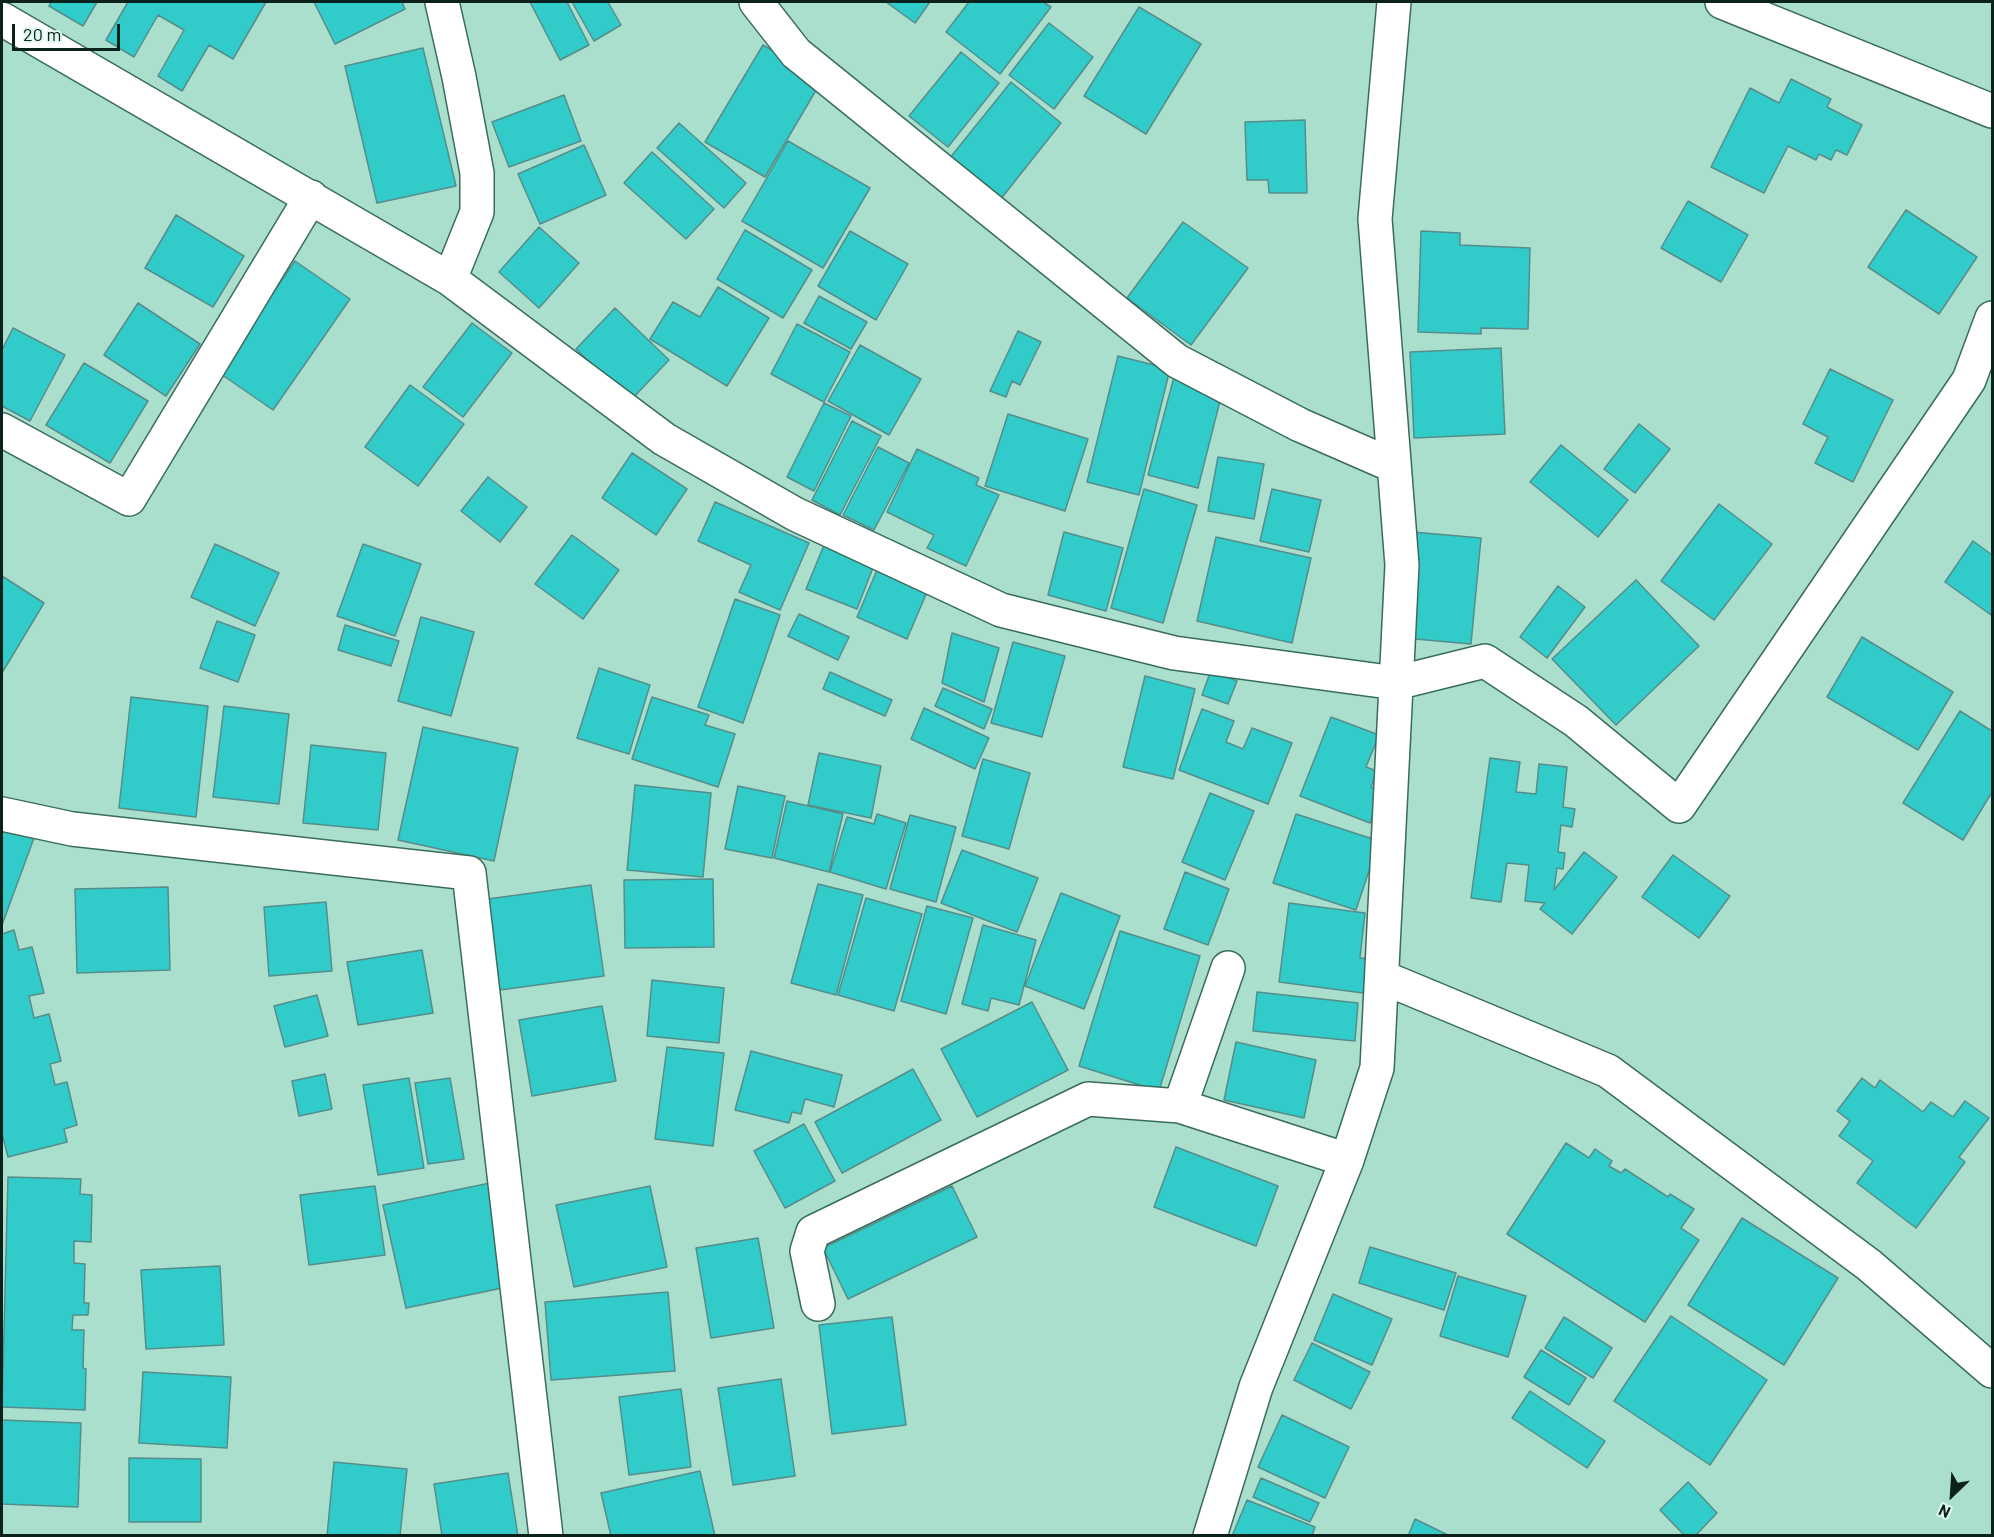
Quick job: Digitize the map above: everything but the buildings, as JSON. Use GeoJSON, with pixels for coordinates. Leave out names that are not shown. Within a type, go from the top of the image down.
{"type":"FeatureCollection","features":[{"type":"Feature","properties":{"kind":"street"},"geometry":{"type":"LineString","coordinates":[[442,2],[477,172],[477,212],[450,279]]}},
{"type":"Feature","properties":{"kind":"street"},"geometry":{"type":"LineString","coordinates":[[756,2],[796,53],[1176,361],[1300,425],[1394,466]]}},
{"type":"Feature","properties":{"kind":"street"},"geometry":{"type":"LineString","coordinates":[[1210,1536],[1256,1387],[1347,1160],[1377,1068],[1402,565],[1375,219],[1394,2]]}},
{"type":"Feature","properties":{"kind":"street"},"geometry":{"type":"LineString","coordinates":[[1722,2],[1992,111]]}},
{"type":"Feature","properties":{"kind":"street"},"geometry":{"type":"LineString","coordinates":[[2,19],[450,279],[664,439],[795,514],[1001,610],[1174,653],[1396,683],[1485,661],[1576,721],[1679,806],[1970,380],[1992,318]]}},
{"type":"Feature","properties":{"kind":"street"},"geometry":{"type":"LineString","coordinates":[[2,430],[129,500],[311,197]]}},
{"type":"Feature","properties":{"kind":"street"},"geometry":{"type":"LineString","coordinates":[[2,814],[72,829],[469,873],[546,1536]]}},
{"type":"Feature","properties":{"kind":"street"},"geometry":{"type":"LineString","coordinates":[[1180,1106],[1228,968]]}},
{"type":"Feature","properties":{"kind":"street"},"geometry":{"type":"LineString","coordinates":[[1382,977],[1608,1071],[1869,1264],[1992,1371]]}},
{"type":"Feature","properties":{"kind":"street"},"geometry":{"type":"LineString","coordinates":[[818,1304],[807,1251],[813,1232],[1088,1099],[1180,1106],[1347,1160]]}}]}
